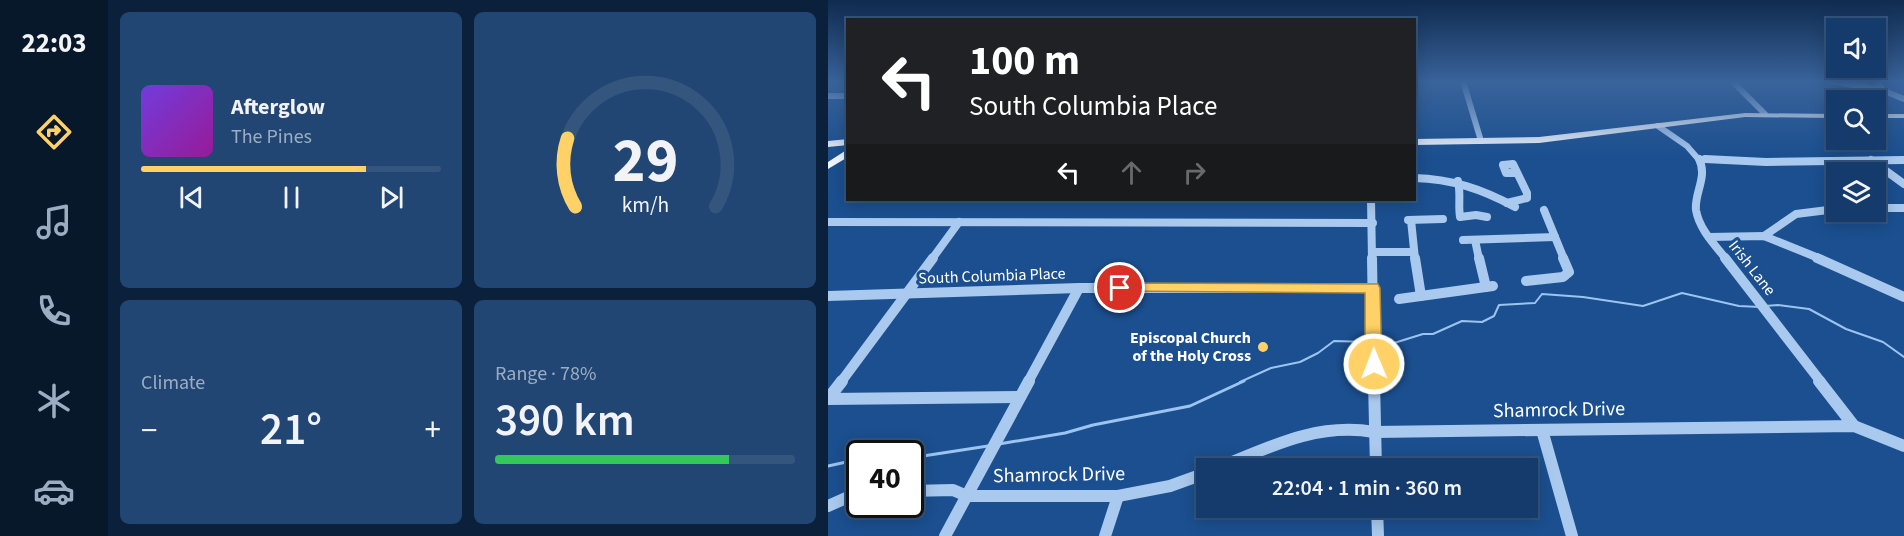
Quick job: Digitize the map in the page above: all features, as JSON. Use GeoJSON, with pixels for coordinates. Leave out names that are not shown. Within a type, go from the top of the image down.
{"type":"FeatureCollection","features":[{"type":"Feature","properties":{"kind":"main road"},"geometry":{"type":"LineString","coordinates":[[1416,142],[1578,136],[1765,114],[1826,116]]}},
{"type":"Feature","properties":{"kind":"main road"},"geometry":{"type":"LineString","coordinates":[[1886,116],[1904,116]]}},
{"type":"Feature","properties":{"kind":"main road"},"geometry":{"type":"LineString","coordinates":[[828,144],[846,142]]}},
{"type":"Feature","properties":{"kind":"main road"},"geometry":{"type":"LineString","coordinates":[[828,166],[846,153]]}},
{"type":"Feature","properties":{"kind":"street"},"geometry":{"type":"LineString","coordinates":[[1471,106],[1481,141]]}},
{"type":"Feature","properties":{"kind":"street"},"geometry":{"type":"LineString","coordinates":[[1757,106],[1765,114]]}},
{"type":"Feature","properties":{"kind":"street"},"geometry":{"type":"LineString","coordinates":[[1658,126],[1685,145],[1699,159],[1766,162],[1904,160]]}},
{"type":"Feature","properties":{"kind":"street","name":"Irish Lane"},"geometry":{"type":"LineString","coordinates":[[1699,159],[1703,174],[1696,208],[1709,237],[1854,426]]}},
{"type":"Feature","properties":{"kind":"street"},"geometry":{"type":"LineString","coordinates":[[1870,160],[1904,184]]}},
{"type":"Feature","properties":{"kind":"street"},"geometry":{"type":"LineString","coordinates":[[1507,203],[1527,198],[1517,173]]}},
{"type":"Feature","properties":{"kind":"street"},"geometry":{"type":"LineString","coordinates":[[1416,178],[1458,181],[1475,186],[1515,207]]}},
{"type":"Feature","properties":{"kind":"street"},"geometry":{"type":"LineString","coordinates":[[1458,181],[1461,197],[1458,206],[1460,217],[1471,215],[1487,217]]}},
{"type":"Feature","properties":{"kind":"street"},"geometry":{"type":"LineString","coordinates":[[1371,201],[1375,458]]}},
{"type":"Feature","properties":{"kind":"street"},"geometry":{"type":"LineString","coordinates":[[1886,208],[1904,208]]}},
{"type":"Feature","properties":{"kind":"street"},"geometry":{"type":"LineString","coordinates":[[1764,236],[1788,216],[1803,210],[1826,209]]}},
{"type":"Feature","properties":{"kind":"street"},"geometry":{"type":"LineString","coordinates":[[1526,280],[1563,277],[1569,272],[1544,210]]}},
{"type":"Feature","properties":{"kind":"street"},"geometry":{"type":"LineString","coordinates":[[1422,296],[1408,220],[1443,219]]}},
{"type":"Feature","properties":{"kind":"street"},"geometry":{"type":"LineString","coordinates":[[828,222],[1373,223]]}},
{"type":"Feature","properties":{"kind":"street"},"geometry":{"type":"LineString","coordinates":[[828,399],[908,295],[959,222]]}},
{"type":"Feature","properties":{"kind":"street"},"geometry":{"type":"LineString","coordinates":[[1709,237],[1764,236],[1843,268],[1904,297]]}},
{"type":"Feature","properties":{"kind":"street"},"geometry":{"type":"LineString","coordinates":[[1463,240],[1556,237]]}},
{"type":"Feature","properties":{"kind":"street"},"geometry":{"type":"LineString","coordinates":[[1399,299],[1490,287],[1475,240]]}},
{"type":"Feature","properties":{"kind":"street"},"geometry":{"type":"LineString","coordinates":[[1373,252],[1414,252]]}},
{"type":"Feature","properties":{"kind":"street"},"geometry":{"type":"LineString","coordinates":[[945,536],[1080,288]]}},
{"type":"Feature","properties":{"kind":"street","name":"South Columbia Place"},"geometry":{"type":"LineString","coordinates":[[828,297],[1080,288],[1372,288]]}},
{"type":"Feature","properties":{"kind":"street"},"geometry":{"type":"LineString","coordinates":[[828,399],[1020,397]]}},
{"type":"Feature","properties":{"kind":"street","name":"Shamrock Drive"},"geometry":{"type":"LineString","coordinates":[[1245,458],[1318,431],[1362,428],[1374,432],[1854,426],[1904,447]]}},
{"type":"Feature","properties":{"kind":"street"},"geometry":{"type":"LineString","coordinates":[[1542,430],[1572,536]]}},
{"type":"Feature","properties":{"kind":"street","name":"Shamrock Drive"},"geometry":{"type":"LineString","coordinates":[[924,491],[953,490],[967,496],[1118,496],[1170,486],[1196,477]]}},
{"type":"Feature","properties":{"kind":"street"},"geometry":{"type":"LineString","coordinates":[[1105,536],[1118,496]]}},
{"type":"Feature","properties":{"kind":"street"},"geometry":{"type":"LineString","coordinates":[[828,506],[846,498]]}},
{"type":"Feature","properties":{"kind":"street"},"geometry":{"type":"LineString","coordinates":[[1377,518],[1378,536]]}},
{"type":"Feature","properties":{"kind":"waterway"},"geometry":{"type":"LineString","coordinates":[[1376,342],[1394,343],[1423,334],[1433,334],[1462,321],[1482,322],[1494,316],[1499,305],[1535,303],[1542,294],[1583,297],[1643,306],[1682,293],[1739,306],[1760,307]]}},
{"type":"Feature","properties":{"kind":"waterway"},"geometry":{"type":"LineString","coordinates":[[1765,306],[1778,305],[1809,309],[1846,329],[1883,342],[1904,357]]}},
{"type":"Feature","properties":{"kind":"waterway"},"geometry":{"type":"LineString","coordinates":[[1240,382],[1271,368],[1300,362],[1318,353],[1334,341],[1370,342]]}},
{"type":"Feature","properties":{"kind":"waterway"},"geometry":{"type":"LineString","coordinates":[[999,444],[1065,433],[1093,425],[1190,406],[1244,381]]}},
{"type":"Feature","properties":{"kind":"waterway"},"geometry":{"type":"LineString","coordinates":[[924,456],[988,446]]}},
{"type":"Feature","properties":{"kind":"waterway"},"geometry":{"type":"LineString","coordinates":[[828,466],[846,462]]}},
{"type":"Feature","properties":{"kind":"place","name":"Episcopal Church of the Holy Cross"},"geometry":{"type":"Point","coordinates":[1263,347]}},
{"type":"Feature","properties":{"kind":"route"},"geometry":{"type":"LineString","coordinates":[[1120,288],[1372,288],[1374,364]]}}]}
